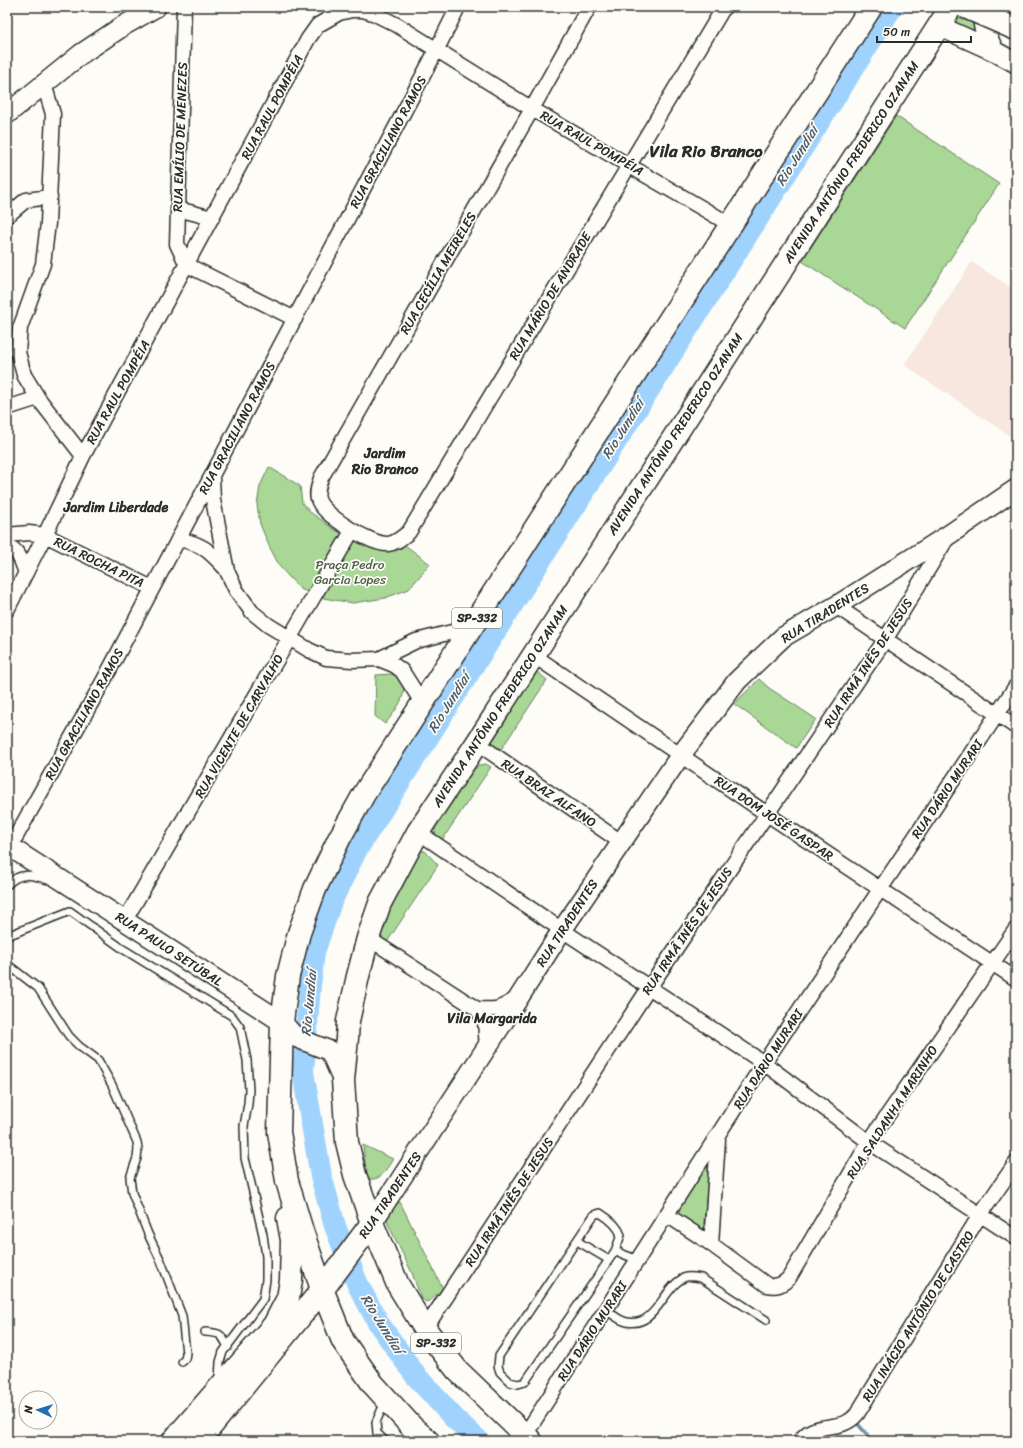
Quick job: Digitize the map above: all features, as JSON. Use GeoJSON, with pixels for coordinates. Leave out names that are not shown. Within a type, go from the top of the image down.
{"type":"FeatureCollection","features":[{"type":"Feature","properties":{"kind":"main road","name":"SP-332"},"geometry":{"type":"LineString","coordinates":[[428,1441],[411,1426],[373,1384],[343,1341],[325,1285],[302,1231],[287,1181],[279,1132],[280,1053],[289,1029],[288,976],[300,933],[315,889],[339,839],[364,794],[871,7]]}},
{"type":"Feature","properties":{"kind":"main road","name":"AVENIDA ANTÔNIO FREDERICO OZANAM"},"geometry":{"type":"LineString","coordinates":[[528,1438],[456,1370],[425,1329],[366,1232],[348,1142],[343,1080],[348,1021],[368,938],[380,903],[418,832],[477,743],[951,7]]}},
{"type":"Feature","properties":{"kind":"main road"},"geometry":{"type":"LineString","coordinates":[[965,7],[1016,29]]}},
{"type":"Feature","properties":{"kind":"main road"},"geometry":{"type":"LineString","coordinates":[[173,1441],[274,1325],[288,1298],[291,1280],[292,1240],[286,1206],[287,1181]]}},
{"type":"Feature","properties":{"kind":"main road","name":"RUA TIRADENTES"},"geometry":{"type":"LineString","coordinates":[[199,1441],[366,1232]]}},
{"type":"Feature","properties":{"kind":"street"},"geometry":{"type":"LineString","coordinates":[[7,114],[81,54],[123,26],[156,7]]}},
{"type":"Feature","properties":{"kind":"street","name":"RUA EMÍLIO DE MENEZES"},"geometry":{"type":"LineString","coordinates":[[184,7],[177,244],[187,264]]}},
{"type":"Feature","properties":{"kind":"street","name":"RUA GRACILIANO RAMOS"},"geometry":{"type":"LineString","coordinates":[[9,846],[104,680],[458,7]]}},
{"type":"Feature","properties":{"kind":"street","name":"RUA CECÍLIA MEIRELES"},"geometry":{"type":"LineString","coordinates":[[352,531],[322,507],[318,499],[318,490],[321,478],[589,7]]}},
{"type":"Feature","properties":{"kind":"street","name":"RUA MÁRIO DE ANDRADE"},"geometry":{"type":"LineString","coordinates":[[352,531],[376,542],[388,544],[398,541],[409,532],[724,7]]}},
{"type":"Feature","properties":{"kind":"street"},"geometry":{"type":"LineString","coordinates":[[983,7],[981,15],[983,28],[994,51]]}},
{"type":"Feature","properties":{"kind":"street","name":"RUA RAUL POMPÉIA"},"geometry":{"type":"LineString","coordinates":[[7,610],[83,456],[308,39],[318,26],[339,13],[352,10],[363,10],[397,25],[532,109],[731,224]]}},
{"type":"Feature","properties":{"kind":"street"},"geometry":{"type":"LineString","coordinates":[[939,26],[994,51],[1016,63]]}},
{"type":"Feature","properties":{"kind":"street"},"geometry":{"type":"LineString","coordinates":[[44,84],[53,114],[50,197],[43,264],[20,328],[18,352],[24,375],[38,398],[83,456]]}},
{"type":"Feature","properties":{"kind":"street"},"geometry":{"type":"LineString","coordinates":[[7,216],[26,200],[50,197]]}},
{"type":"Feature","properties":{"kind":"street"},"geometry":{"type":"LineString","coordinates":[[178,209],[212,218]]}},
{"type":"Feature","properties":{"kind":"street"},"geometry":{"type":"LineString","coordinates":[[187,264],[295,319]]}},
{"type":"Feature","properties":{"kind":"street"},"geometry":{"type":"LineString","coordinates":[[7,408],[38,398]]}},
{"type":"Feature","properties":{"kind":"street"},"geometry":{"type":"LineString","coordinates":[[212,475],[213,500],[227,571],[236,590],[252,612],[268,625],[290,639],[326,658],[352,660],[379,659],[416,641],[472,627]]}},
{"type":"Feature","properties":{"kind":"street","name":"RUA TIRADENTES"},"geometry":{"type":"LineString","coordinates":[[366,1232],[562,930],[621,842],[680,756],[737,681],[783,637],[836,606],[950,534],[1016,489]]}},
{"type":"Feature","properties":{"kind":"street","name":"RUA VICENTE DE CARVALHO"},"geometry":{"type":"LineString","coordinates":[[125,920],[352,531]]}},
{"type":"Feature","properties":{"kind":"street"},"geometry":{"type":"LineString","coordinates":[[7,535],[29,533],[45,535]]}},
{"type":"Feature","properties":{"kind":"street","name":"RUA IRMÃ INÊS DE JESUS"},"geometry":{"type":"LineString","coordinates":[[425,1329],[649,988],[885,640],[950,534]]}},
{"type":"Feature","properties":{"kind":"street","name":"RUA ROCHA PITA"},"geometry":{"type":"LineString","coordinates":[[45,535],[152,588]]}},
{"type":"Feature","properties":{"kind":"street"},"geometry":{"type":"LineString","coordinates":[[178,539],[191,541],[200,545],[208,551],[227,571]]}},
{"type":"Feature","properties":{"kind":"street"},"geometry":{"type":"LineString","coordinates":[[7,546],[14,549],[19,555],[26,573]]}},
{"type":"Feature","properties":{"kind":"street"},"geometry":{"type":"LineString","coordinates":[[836,606],[1016,727]]}},
{"type":"Feature","properties":{"kind":"street","name":"RUA DOM JOSÉ GASPAR"},"geometry":{"type":"LineString","coordinates":[[533,655],[680,756],[1016,979]]}},
{"type":"Feature","properties":{"kind":"street"},"geometry":{"type":"LineString","coordinates":[[379,659],[394,665],[402,671],[423,704]]}},
{"type":"Feature","properties":{"kind":"street","name":"RUA DÁRIO MURARI"},"geometry":{"type":"LineString","coordinates":[[528,1438],[606,1310],[764,1063],[1016,686]]}},
{"type":"Feature","properties":{"kind":"street","name":"RUA BRAZ ALFANO"},"geometry":{"type":"LineString","coordinates":[[477,743],[621,842]]}},
{"type":"Feature","properties":{"kind":"street"},"geometry":{"type":"LineString","coordinates":[[418,832],[562,930],[764,1063],[869,1142],[1016,1238]]}},
{"type":"Feature","properties":{"kind":"street","name":"RUA PAULO SETÚBAL"},"geometry":{"type":"LineString","coordinates":[[9,846],[71,887],[125,920],[289,1029],[330,1051],[343,1080]]}},
{"type":"Feature","properties":{"kind":"street","name":"RUA SALDANHA MARINHO"},"geometry":{"type":"LineString","coordinates":[[711,1244],[767,1285],[776,1286],[783,1284],[789,1278],[869,1142],[1016,929]]}},
{"type":"Feature","properties":{"kind":"street"},"geometry":{"type":"LineString","coordinates":[[368,938],[477,1009],[485,1021],[486,1048]]}},
{"type":"Feature","properties":{"kind":"street"},"geometry":{"type":"LineString","coordinates":[[477,1009],[494,1010],[502,1008],[518,998]]}},
{"type":"Feature","properties":{"kind":"street"},"geometry":{"type":"LineString","coordinates":[[667,1215],[711,1244],[718,1137]]}},
{"type":"Feature","properties":{"kind":"street","name":"RUA INÁCIO ANTÔNIO DE CASTRO"},"geometry":{"type":"LineString","coordinates":[[800,1441],[810,1430],[845,1424],[852,1420],[857,1414],[980,1215],[1016,1163]]}},
{"type":"Feature","properties":{"kind":"lane"},"geometry":{"type":"LineString","coordinates":[[7,885],[12,879],[27,875],[71,887]]}},
{"type":"Feature","properties":{"kind":"lane"},"geometry":{"type":"LineString","coordinates":[[7,936],[70,911],[123,949],[237,1020],[240,1027],[246,1060],[248,1090],[248,1104],[244,1126],[245,1158],[263,1235],[266,1257],[266,1280],[263,1299],[223,1352],[218,1373],[219,1389]]}},
{"type":"Feature","properties":{"kind":"lane"},"geometry":{"type":"LineString","coordinates":[[7,964],[38,988],[69,1036],[79,1046],[98,1060],[125,1113],[137,1142],[138,1149],[130,1178],[130,1185],[137,1208],[161,1261],[182,1316],[186,1353],[185,1359],[182,1362]]}},
{"type":"Feature","properties":{"kind":"lane"},"geometry":{"type":"LineString","coordinates":[[600,1213],[619,1230],[621,1235],[615,1251],[525,1382],[518,1384],[510,1382],[500,1372],[498,1366],[499,1356],[577,1241],[594,1215],[600,1213]]}},
{"type":"Feature","properties":{"kind":"lane"},"geometry":{"type":"LineString","coordinates":[[577,1241],[609,1260]]}},
{"type":"Feature","properties":{"kind":"lane"},"geometry":{"type":"LineString","coordinates":[[615,1251],[638,1260]]}},
{"type":"Feature","properties":{"kind":"lane"},"geometry":{"type":"LineString","coordinates":[[606,1310],[623,1321],[641,1321],[650,1316],[679,1281],[692,1276],[701,1278],[766,1320]]}},
{"type":"Feature","properties":{"kind":"lane"},"geometry":{"type":"LineString","coordinates":[[205,1332],[220,1333],[228,1347]]}},
{"type":"Feature","properties":{"kind":"lane"},"geometry":{"type":"LineString","coordinates":[[385,1441],[377,1433],[376,1422],[387,1399]]}},
{"type":"Feature","properties":{"kind":"shaded area"},"geometry":{"type":"Polygon","coordinates":[[[972,262],[1016,291],[1016,440],[904,365],[972,262]]]}},
{"type":"Feature","properties":{"kind":"green space"},"geometry":{"type":"Polygon","coordinates":[[[960,7],[979,7],[980,36],[950,22],[960,7]]]}},
{"type":"Feature","properties":{"kind":"green space"},"geometry":{"type":"Polygon","coordinates":[[[896,116],[999,184],[905,328],[802,261],[896,116]]]}},
{"type":"Feature","properties":{"kind":"green space","name":"Praça Pedro Garcia Lopes"},"geometry":{"type":"Polygon","coordinates":[[[269,467],[300,486],[302,503],[310,512],[335,530],[367,545],[401,542],[430,564],[409,589],[385,598],[353,603],[323,598],[300,589],[280,567],[260,524],[257,505],[260,486],[269,467]]]}},
{"type":"Feature","properties":{"kind":"green space"},"geometry":{"type":"Polygon","coordinates":[[[536,671],[547,680],[500,751],[492,745],[490,739],[536,671]]]}},
{"type":"Feature","properties":{"kind":"green space"},"geometry":{"type":"Polygon","coordinates":[[[392,674],[399,679],[403,685],[404,691],[399,705],[385,724],[375,716],[376,675],[392,674]]]}},
{"type":"Feature","properties":{"kind":"green space"},"geometry":{"type":"Polygon","coordinates":[[[759,679],[769,688],[816,719],[796,748],[734,704],[759,679]]]}},
{"type":"Feature","properties":{"kind":"green space"},"geometry":{"type":"Polygon","coordinates":[[[486,764],[491,767],[442,840],[435,835],[435,825],[467,776],[479,765],[486,764]]]}},
{"type":"Feature","properties":{"kind":"green space"},"geometry":{"type":"Polygon","coordinates":[[[417,851],[425,851],[438,865],[385,945],[379,936],[391,896],[417,851]]]}},
{"type":"Feature","properties":{"kind":"green space"},"geometry":{"type":"Polygon","coordinates":[[[363,1145],[393,1159],[384,1173],[377,1178],[369,1179],[366,1172],[363,1145]]]}},
{"type":"Feature","properties":{"kind":"green space"},"geometry":{"type":"Polygon","coordinates":[[[710,1161],[703,1231],[674,1212],[710,1161]]]}},
{"type":"Feature","properties":{"kind":"green space"},"geometry":{"type":"Polygon","coordinates":[[[400,1202],[443,1289],[431,1300],[426,1302],[421,1298],[412,1273],[388,1224],[386,1213],[393,1205],[400,1202]]]}},
{"type":"Feature","properties":{"kind":"waterway","name":"Rio Jundiaí"},"geometry":{"type":"LineString","coordinates":[[479,1441],[454,1418],[416,1376],[379,1324],[358,1285],[335,1226],[321,1176],[303,1072],[314,952],[331,902],[357,849],[892,7]]}},
{"type":"Feature","properties":{"kind":"waterway"},"geometry":{"type":"LineString","coordinates":[[856,1422],[873,1441]]}},
{"type":"Feature","properties":{"kind":"district","name":"Vila Rio Branco"},"geometry":{"type":"Point","coordinates":[706,151]}},
{"type":"Feature","properties":{"kind":"district","name":"Jardim Rio Branco"},"geometry":{"type":"Point","coordinates":[385,462]}},
{"type":"Feature","properties":{"kind":"district","name":"Jardim Liberdade"},"geometry":{"type":"Point","coordinates":[116,507]}},
{"type":"Feature","properties":{"kind":"district","name":"Vila Margarida"},"geometry":{"type":"Point","coordinates":[492,1018]}}]}
